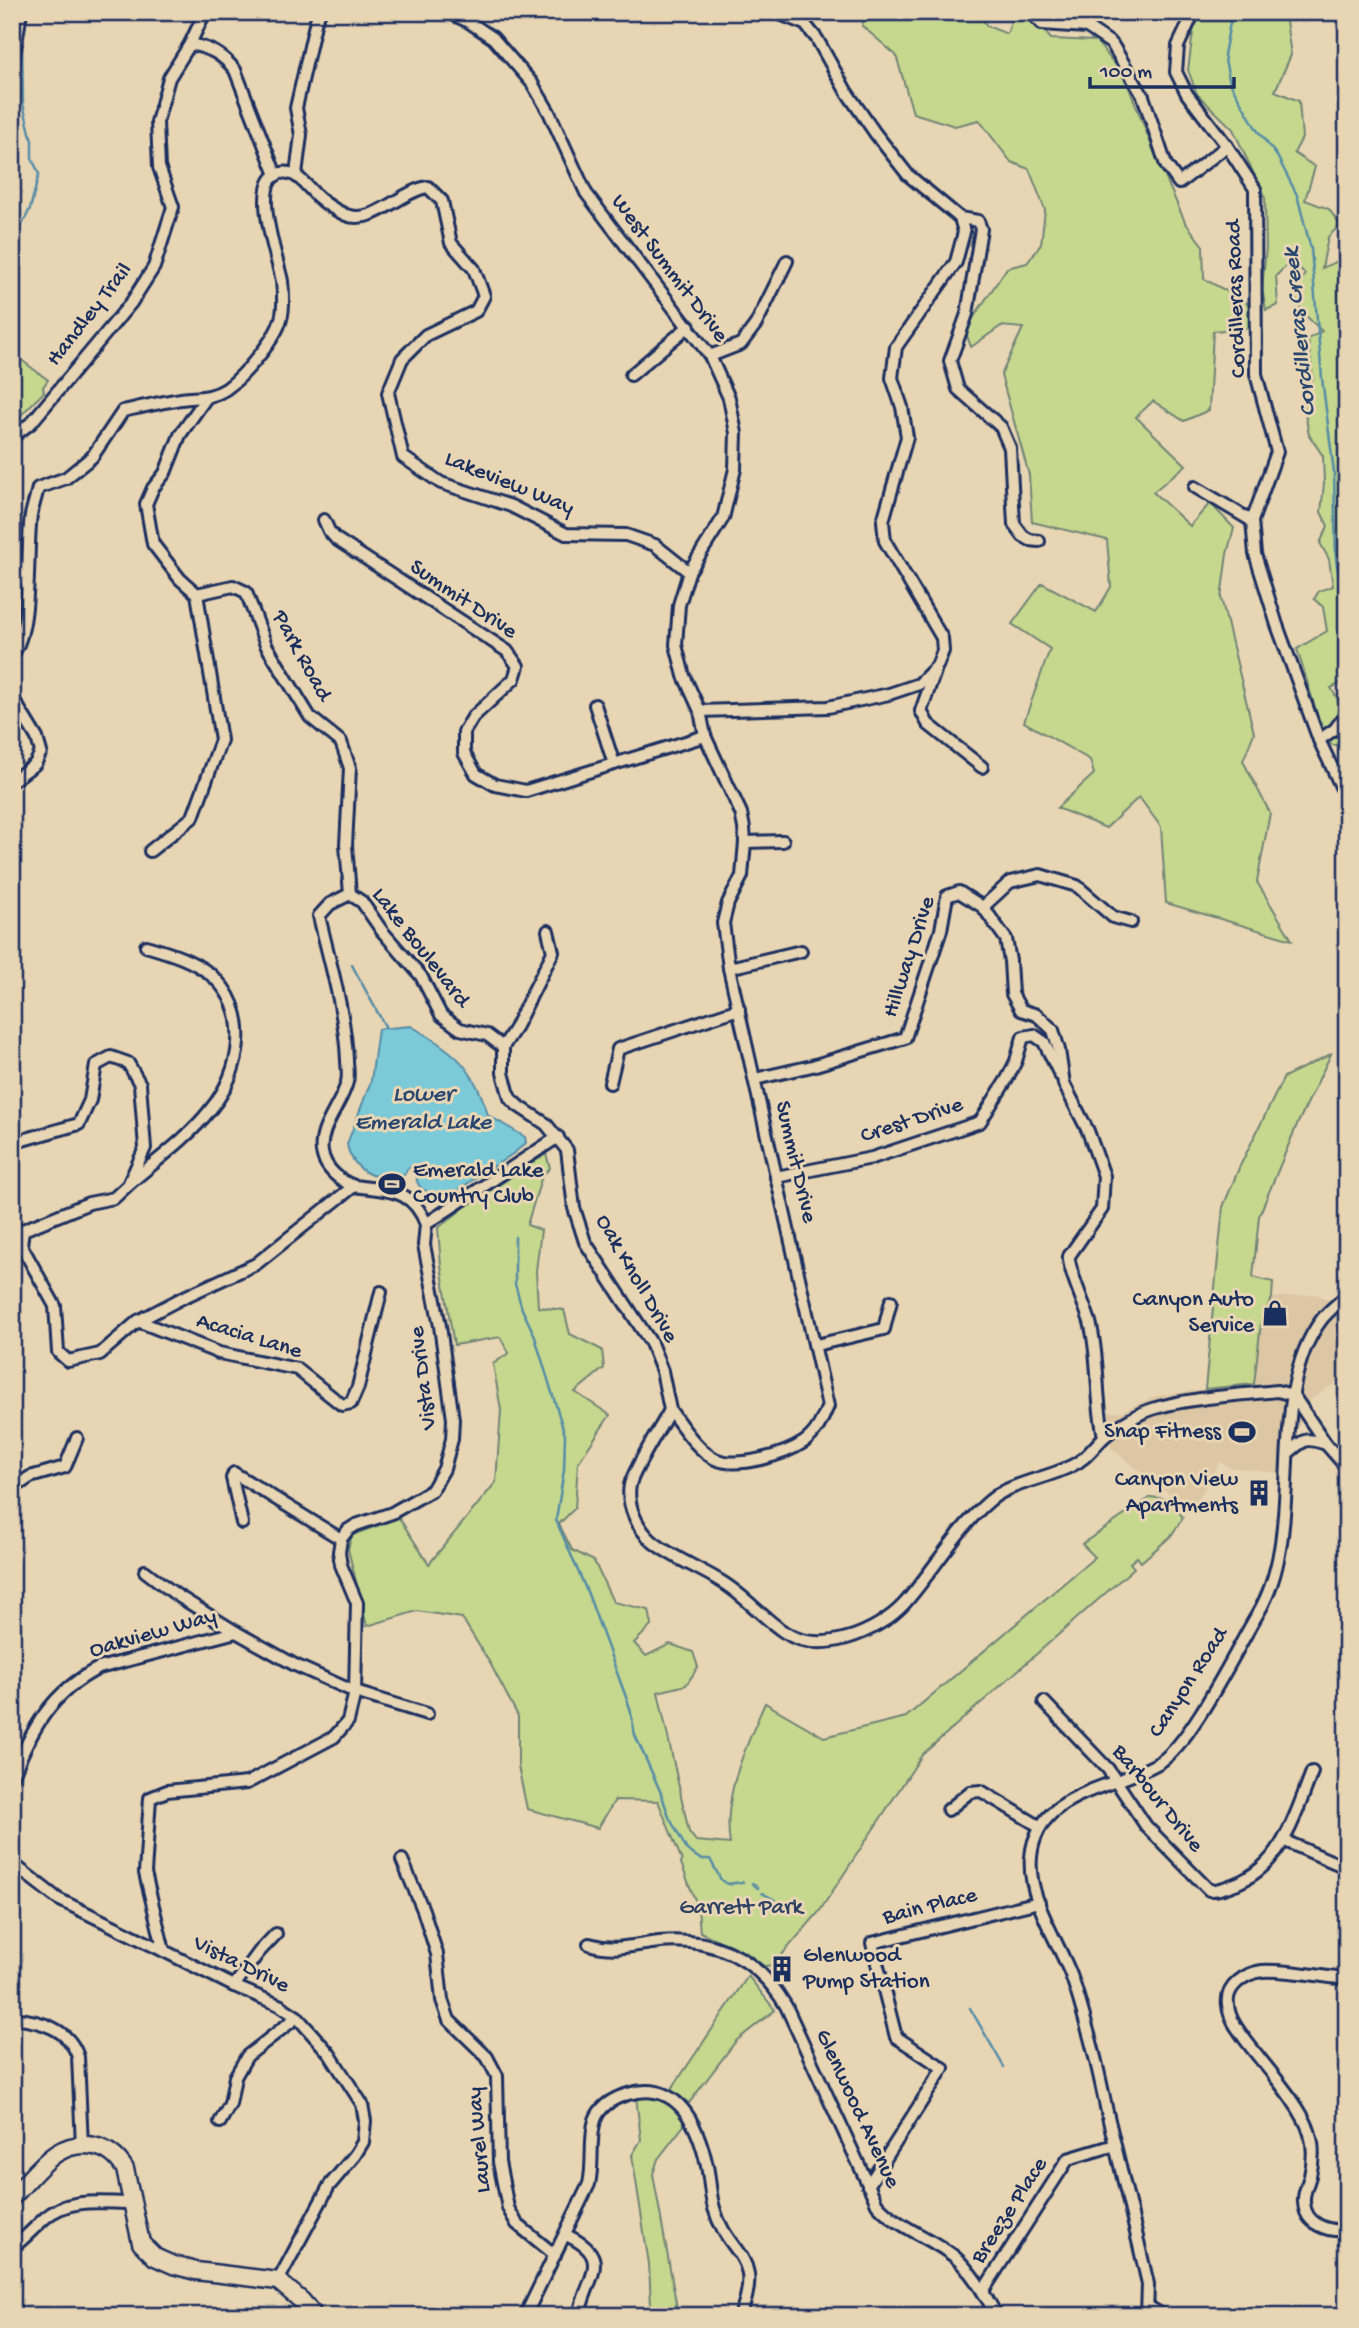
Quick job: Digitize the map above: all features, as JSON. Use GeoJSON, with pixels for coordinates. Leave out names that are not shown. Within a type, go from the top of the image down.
{"type":"FeatureCollection","features":[{"type":"Feature","properties":{"kind":"street"},"geometry":{"type":"LineString","coordinates":[[12,69],[21,12]]}},
{"type":"Feature","properties":{"kind":"street","name":"Handley Trail"},"geometry":{"type":"LineString","coordinates":[[12,437],[38,415],[131,303],[154,267],[173,207],[159,167],[156,122],[169,78],[190,44],[205,12]]}},
{"type":"Feature","properties":{"kind":"street"},"geometry":{"type":"LineString","coordinates":[[12,655],[19,646],[28,586],[31,515],[38,488],[65,478],[92,457],[123,411],[178,399],[206,398],[227,389],[261,355],[281,319],[282,284],[266,212],[266,193],[271,179],[276,175],[296,174],[301,135],[296,108],[320,12]]}},
{"type":"Feature","properties":{"kind":"street","name":"West Summit Drive"},"geometry":{"type":"LineString","coordinates":[[448,12],[470,22],[492,38],[532,83],[586,193],[710,356],[729,398],[736,433],[735,469],[723,518],[689,572],[679,606],[676,645],[684,676],[700,711]]}},
{"type":"Feature","properties":{"kind":"street"},"geometry":{"type":"LineString","coordinates":[[775,12],[805,24],[817,39],[846,91],[908,175],[960,218],[978,221],[981,229],[967,314],[950,361],[958,389],[1000,427],[1010,449],[1014,524],[1023,536],[1039,541]]}},
{"type":"Feature","properties":{"kind":"street"},"geometry":{"type":"LineString","coordinates":[[1030,12],[1042,24],[1087,27],[1112,44],[1143,96],[1166,165],[1179,183],[1227,146]]}},
{"type":"Feature","properties":{"kind":"street","name":"Cordilleras Road"},"geometry":{"type":"LineString","coordinates":[[1194,12],[1178,46],[1175,72],[1187,94],[1227,146],[1255,189],[1256,374],[1277,452],[1252,521],[1255,554],[1277,625],[1319,740],[1347,799]]}},
{"type":"Feature","properties":{"kind":"street"},"geometry":{"type":"LineString","coordinates":[[190,44],[207,47],[224,57],[235,70],[276,175]]}},
{"type":"Feature","properties":{"kind":"street","name":"Lakeview Way"},"geometry":{"type":"LineString","coordinates":[[296,174],[320,200],[348,216],[375,214],[416,189],[428,187],[442,201],[451,243],[474,269],[484,296],[476,311],[426,335],[402,359],[388,393],[402,457],[441,482],[511,506],[566,534],[626,535],[656,545],[689,572]]}},
{"type":"Feature","properties":{"kind":"street"},"geometry":{"type":"LineString","coordinates":[[960,218],[964,232],[956,262],[896,347],[892,378],[902,407],[907,437],[883,521],[885,541],[942,638],[943,651],[921,712],[928,724],[982,768]]}},
{"type":"Feature","properties":{"kind":"street"},"geometry":{"type":"LineString","coordinates":[[710,356],[741,344],[757,324],[787,261]]}},
{"type":"Feature","properties":{"kind":"street"},"geometry":{"type":"LineString","coordinates":[[631,375],[689,326]]}},
{"type":"Feature","properties":{"kind":"street"},"geometry":{"type":"LineString","coordinates":[[150,851],[194,817],[222,740],[197,594],[180,579],[153,544],[146,504],[153,488],[165,473],[180,435],[206,398]]}},
{"type":"Feature","properties":{"kind":"street"},"geometry":{"type":"LineString","coordinates":[[1195,487],[1252,521]]}},
{"type":"Feature","properties":{"kind":"street","name":"Summit Drive"},"geometry":{"type":"LineString","coordinates":[[324,520],[336,538],[507,651],[518,666],[514,679],[473,718],[464,732],[464,753],[476,774],[495,785],[526,791],[705,736]]}},
{"type":"Feature","properties":{"kind":"street"},"geometry":{"type":"LineString","coordinates":[[12,552],[28,586]]}},
{"type":"Feature","properties":{"kind":"street","name":"Park Road"},"geometry":{"type":"LineString","coordinates":[[197,594],[233,586],[246,592],[266,645],[310,717],[341,742],[350,768],[346,845],[350,894]]}},
{"type":"Feature","properties":{"kind":"street"},"geometry":{"type":"LineString","coordinates":[[700,711],[828,708],[919,684],[937,666]]}},
{"type":"Feature","properties":{"kind":"street"},"geometry":{"type":"LineString","coordinates":[[12,697],[37,738],[41,751],[33,766],[12,781]]}},
{"type":"Feature","properties":{"kind":"street"},"geometry":{"type":"LineString","coordinates":[[594,705],[614,764]]}},
{"type":"Feature","properties":{"kind":"street","name":"Summit Drive"},"geometry":{"type":"LineString","coordinates":[[670,1410],[696,1443],[713,1458],[731,1463],[777,1454],[804,1442],[820,1426],[828,1406],[729,968],[723,923],[728,903],[742,876],[745,842],[741,813],[705,736],[700,711]]}},
{"type":"Feature","properties":{"kind":"street"},"geometry":{"type":"LineString","coordinates":[[1319,740],[1335,729],[1347,713]]}},
{"type":"Feature","properties":{"kind":"street"},"geometry":{"type":"LineString","coordinates":[[745,842],[783,841]]}},
{"type":"Feature","properties":{"kind":"street"},"geometry":{"type":"LineString","coordinates":[[1104,1436],[1098,1411],[1096,1351],[1091,1326],[1068,1263],[1069,1256],[1102,1209],[1104,1176],[1088,1131],[1064,1084],[1053,1030],[1037,1015],[1021,1010],[1012,994],[1006,939],[983,907],[1010,882],[1040,876],[1077,886],[1113,917],[1131,922]]}},
{"type":"Feature","properties":{"kind":"street","name":"Hillway Drive"},"geometry":{"type":"LineString","coordinates":[[755,1080],[905,1038],[941,930],[947,896],[959,892],[983,907]]}},
{"type":"Feature","properties":{"kind":"street","name":"Lake Boulevard"},"geometry":{"type":"LineString","coordinates":[[354,1186],[338,1177],[325,1160],[322,1150],[323,1138],[348,1081],[346,1039],[319,916],[330,904],[350,894],[362,902],[382,931],[421,976],[441,1015],[460,1029],[487,1035],[503,1047]]}},
{"type":"Feature","properties":{"kind":"street"},"geometry":{"type":"LineString","coordinates":[[146,946],[183,958],[209,973],[220,984],[232,1003],[240,1040],[222,1095],[199,1124],[114,1198],[89,1203],[23,1230],[21,1245],[55,1306],[58,1352],[68,1361],[100,1354],[138,1321],[256,1264],[354,1186],[404,1195],[420,1209],[426,1224],[558,1137],[546,1124],[510,1098],[503,1073],[503,1047],[553,951],[548,931]]}},
{"type":"Feature","properties":{"kind":"street"},"geometry":{"type":"LineString","coordinates":[[729,968],[801,951]]}},
{"type":"Feature","properties":{"kind":"street"},"geometry":{"type":"LineString","coordinates":[[610,1083],[618,1049],[739,1009]]}},
{"type":"Feature","properties":{"kind":"street","name":"Crest Drive"},"geometry":{"type":"LineString","coordinates":[[776,1177],[872,1158],[980,1122],[1007,1079],[1023,1037],[1034,1035],[1044,1042],[1064,1084]]}},
{"type":"Feature","properties":{"kind":"street"},"geometry":{"type":"LineString","coordinates":[[12,1143],[79,1124],[90,1100],[96,1065],[111,1057],[128,1063],[140,1084],[145,1148],[128,1185]]}},
{"type":"Feature","properties":{"kind":"street","name":"Oak Knoll Drive"},"geometry":{"type":"LineString","coordinates":[[558,1137],[568,1154],[574,1208],[585,1242],[651,1343],[662,1371],[670,1410]]}},
{"type":"Feature","properties":{"kind":"street","name":"Vista Drive"},"geometry":{"type":"LineString","coordinates":[[278,2281],[329,2186],[359,2148],[365,2131],[362,2104],[329,2053],[297,2017],[279,2005],[164,1951],[145,1873],[150,1798],[167,1791],[247,1783],[334,1737],[348,1721],[355,1692],[357,1603],[341,1565],[341,1539],[356,1525],[392,1513],[432,1490],[449,1454],[453,1419],[440,1326],[424,1245],[426,1224]]}},
{"type":"Feature","properties":{"kind":"street","name":"Acacia Lane"},"geometry":{"type":"LineString","coordinates":[[138,1321],[219,1353],[297,1369],[342,1405],[351,1403],[358,1387],[381,1292]]}},
{"type":"Feature","properties":{"kind":"street","name":"Canyon Road"},"geometry":{"type":"LineString","coordinates":[[1039,1826],[1062,1804],[1087,1791],[1160,1762],[1182,1740],[1269,1597],[1281,1543],[1293,1395],[1306,1348],[1314,1332],[1323,1317],[1347,1295]]}},
{"type":"Feature","properties":{"kind":"street"},"geometry":{"type":"LineString","coordinates":[[816,1345],[884,1329],[891,1300]]}},
{"type":"Feature","properties":{"kind":"street"},"geometry":{"type":"LineString","coordinates":[[670,1410],[630,1484],[634,1516],[641,1529],[654,1542],[739,1593],[782,1631],[795,1638],[816,1642],[853,1636],[880,1623],[902,1606],[971,1520],[996,1496],[1023,1483],[1072,1466],[1088,1455],[1104,1436],[1140,1414],[1161,1406],[1277,1391],[1293,1395],[1326,1444],[1347,1468]]}},
{"type":"Feature","properties":{"kind":"street"},"geometry":{"type":"LineString","coordinates":[[12,1489],[30,1477],[65,1467],[77,1438]]}},
{"type":"Feature","properties":{"kind":"street"},"geometry":{"type":"LineString","coordinates":[[1289,1452],[1304,1439],[1326,1444]]}},
{"type":"Feature","properties":{"kind":"street"},"geometry":{"type":"LineString","coordinates":[[243,1523],[232,1478],[234,1473],[341,1539]]}},
{"type":"Feature","properties":{"kind":"street","name":"Oakview Way"},"geometry":{"type":"LineString","coordinates":[[145,1571],[175,1594],[295,1665],[355,1692],[427,1714]]}},
{"type":"Feature","properties":{"kind":"street","name":"Oakview Way"},"geometry":{"type":"LineString","coordinates":[[12,1778],[39,1719],[63,1690],[81,1676],[99,1668],[236,1632]]}},
{"type":"Feature","properties":{"kind":"street","name":"Barbour Drive"},"geometry":{"type":"LineString","coordinates":[[1044,1702],[1108,1769],[1146,1826],[1209,1890],[1215,1891],[1243,1881],[1267,1864],[1285,1841],[1312,1772]]}},
{"type":"Feature","properties":{"kind":"street"},"geometry":{"type":"LineString","coordinates":[[948,1810],[970,1792],[981,1791],[1039,1826],[1032,1842],[1030,1862],[1039,1902],[1077,1993],[1087,2027],[1148,2284],[1148,2311],[1164,2316]]}},
{"type":"Feature","properties":{"kind":"street"},"geometry":{"type":"LineString","coordinates":[[1285,1841],[1347,1868]]}},
{"type":"Feature","properties":{"kind":"street","name":"Laurel Way"},"geometry":{"type":"LineString","coordinates":[[402,1860],[437,1954],[442,2000],[449,2021],[487,2057],[497,2076],[499,2162],[508,2208],[516,2224],[555,2255]]}},
{"type":"Feature","properties":{"kind":"street"},"geometry":{"type":"LineString","coordinates":[[12,1863],[58,1899],[164,1951]]}},
{"type":"Feature","properties":{"kind":"street","name":"Bain Place"},"geometry":{"type":"LineString","coordinates":[[868,2186],[943,2068],[896,2037],[872,1942],[1039,1902]]}},
{"type":"Feature","properties":{"kind":"street"},"geometry":{"type":"LineString","coordinates":[[234,1986],[258,1952],[276,1934]]}},
{"type":"Feature","properties":{"kind":"street","name":"Glenwood Avenue"},"geometry":{"type":"LineString","coordinates":[[589,1944],[606,1949],[685,1941],[710,1944],[738,1956],[765,1976],[786,2006],[877,2204],[887,2216],[953,2256],[965,2267],[997,2316]]}},
{"type":"Feature","properties":{"kind":"street"},"geometry":{"type":"LineString","coordinates":[[1347,1979],[1264,1971],[1240,1979],[1228,1997],[1228,2006],[1237,2029],[1287,2095],[1310,2133],[1313,2152],[1311,2174],[1304,2199],[1305,2210],[1317,2226],[1328,2230],[1347,2230]]}},
{"type":"Feature","properties":{"kind":"street"},"geometry":{"type":"LineString","coordinates":[[220,2122],[230,2104],[235,2077],[247,2056],[297,2017]]}},
{"type":"Feature","properties":{"kind":"street"},"geometry":{"type":"LineString","coordinates":[[12,2018],[46,2025],[63,2033],[74,2043],[78,2057],[82,2145]]}},
{"type":"Feature","properties":{"kind":"street"},"geometry":{"type":"LineString","coordinates":[[525,2316],[589,2184],[593,2166],[595,2121],[601,2110],[613,2100],[647,2091],[663,2094],[677,2102],[687,2112],[697,2132],[707,2166],[714,2209],[748,2270],[750,2284],[740,2316]]}},
{"type":"Feature","properties":{"kind":"street"},"geometry":{"type":"LineString","coordinates":[[12,2197],[58,2151],[82,2145],[107,2150],[119,2160],[128,2177],[130,2203],[141,2243],[155,2257],[196,2271],[278,2281],[302,2301],[314,2316]]}},
{"type":"Feature","properties":{"kind":"street","name":"Breeze Place"},"geometry":{"type":"LineString","coordinates":[[983,2291],[1068,2159],[1115,2145]]}},
{"type":"Feature","properties":{"kind":"street"},"geometry":{"type":"LineString","coordinates":[[12,2248],[46,2217],[70,2204],[130,2203]]}},
{"type":"Feature","properties":{"kind":"street"},"geometry":{"type":"LineString","coordinates":[[566,2235],[588,2248],[596,2259],[594,2275],[579,2316]]}},
{"type":"Feature","properties":{"kind":"shaded area"},"geometry":{"type":"Polygon","coordinates":[[[1316,1294],[1347,1309],[1347,1375],[1310,1400],[1278,1473],[1229,1467],[1220,1462],[1199,1498],[1181,1503],[1111,1448],[1108,1412],[1121,1412],[1153,1397],[1254,1384],[1261,1323],[1272,1298],[1316,1294]]]}},
{"type":"Feature","properties":{"kind":"green space"},"geometry":{"type":"Polygon","coordinates":[[[865,12],[977,12],[987,26],[1007,34],[1014,12],[1029,12],[1051,39],[1096,41],[1124,75],[1185,222],[1203,246],[1204,279],[1245,301],[1258,317],[1249,328],[1213,331],[1209,410],[1184,421],[1153,401],[1136,417],[1186,465],[1153,492],[1190,526],[1210,503],[1234,528],[1227,554],[1221,598],[1254,733],[1243,761],[1270,813],[1257,882],[1292,940],[1166,903],[1161,827],[1139,797],[1106,828],[1057,808],[1094,774],[1090,760],[1024,722],[1050,649],[1012,624],[1042,583],[1096,612],[1111,587],[1107,540],[1032,522],[1029,475],[1001,375],[1023,328],[1001,326],[971,347],[965,330],[1007,268],[1027,263],[1041,244],[1045,210],[1029,169],[1011,162],[979,120],[955,126],[913,113],[896,55],[862,26],[865,12]]]}},
{"type":"Feature","properties":{"kind":"green space"},"geometry":{"type":"Polygon","coordinates":[[[1199,12],[1250,12],[1286,21],[1291,55],[1275,91],[1299,101],[1302,138],[1294,153],[1315,167],[1305,200],[1329,209],[1340,225],[1328,237],[1322,268],[1347,257],[1347,332],[1344,338],[1347,343],[1347,680],[1331,688],[1347,715],[1347,745],[1332,745],[1317,728],[1317,714],[1297,649],[1327,631],[1323,607],[1314,599],[1319,591],[1333,586],[1329,559],[1320,543],[1328,526],[1321,512],[1323,456],[1309,435],[1303,401],[1313,378],[1308,339],[1322,331],[1304,314],[1294,296],[1305,274],[1292,260],[1276,276],[1278,305],[1266,310],[1262,289],[1266,248],[1265,198],[1233,129],[1197,94],[1188,70],[1193,32],[1199,12]]]}},
{"type":"Feature","properties":{"kind":"green space"},"geometry":{"type":"Polygon","coordinates":[[[12,353],[48,380],[43,387],[44,392],[12,424],[12,353]]]}},
{"type":"Feature","properties":{"kind":"green space"},"geometry":{"type":"Polygon","coordinates":[[[1331,1054],[1296,1127],[1259,1216],[1253,1277],[1273,1282],[1272,1298],[1261,1323],[1254,1384],[1205,1389],[1223,1207],[1284,1077],[1331,1054]]]}},
{"type":"Feature","properties":{"kind":"green space","name":"Garrett Park"},"geometry":{"type":"Polygon","coordinates":[[[546,1154],[550,1168],[542,1176],[527,1225],[541,1230],[536,1271],[538,1307],[564,1310],[570,1334],[602,1350],[604,1368],[575,1392],[610,1415],[578,1463],[575,1508],[559,1524],[572,1550],[594,1561],[613,1602],[649,1610],[652,1625],[634,1643],[646,1656],[670,1644],[693,1652],[698,1667],[686,1685],[658,1692],[689,1832],[696,1841],[730,1844],[729,1808],[737,1772],[765,1703],[824,1737],[906,1717],[1095,1557],[1082,1544],[1151,1497],[1172,1500],[1183,1518],[1170,1537],[1141,1562],[1137,1557],[1130,1563],[1134,1568],[922,1755],[819,1912],[773,1965],[764,1966],[747,1953],[700,1932],[698,1908],[658,1801],[615,1800],[598,1828],[527,1809],[518,1766],[518,1716],[462,1618],[417,1611],[367,1626],[348,1549],[352,1535],[399,1518],[429,1564],[496,1482],[501,1410],[493,1364],[509,1353],[500,1337],[454,1345],[441,1266],[438,1228],[546,1154]]]}},
{"type":"Feature","properties":{"kind":"green space"},"geometry":{"type":"Polygon","coordinates":[[[748,1976],[775,2010],[736,2041],[689,2103],[671,2090],[748,1976]]]}},
{"type":"Feature","properties":{"kind":"green space"},"geometry":{"type":"Polygon","coordinates":[[[636,2096],[665,2101],[688,2120],[658,2159],[653,2174],[677,2308],[675,2316],[646,2316],[651,2306],[649,2264],[632,2155],[641,2140],[636,2096]]]}},
{"type":"Feature","properties":{"kind":"water","name":"Lower Emerald Lake"},"geometry":{"type":"Polygon","coordinates":[[[411,1026],[460,1061],[476,1083],[488,1115],[525,1137],[526,1143],[514,1153],[450,1195],[426,1191],[418,1184],[417,1173],[412,1167],[408,1168],[404,1175],[371,1175],[353,1160],[348,1149],[347,1144],[371,1081],[378,1029],[411,1026]]]}},
{"type":"Feature","properties":{"kind":"waterway"},"geometry":{"type":"LineString","coordinates":[[12,238],[18,233],[30,209],[39,174],[32,158],[32,141],[23,104],[22,36],[26,12]]}},
{"type":"Feature","properties":{"kind":"waterway","name":"Cordilleras Creek"},"geometry":{"type":"LineString","coordinates":[[1232,12],[1224,55],[1230,83],[1257,130],[1277,156],[1297,195],[1311,249],[1322,378],[1334,472],[1336,559],[1347,626]]}},
{"type":"Feature","properties":{"kind":"waterway"},"geometry":{"type":"LineString","coordinates":[[352,965],[386,1028]]}},
{"type":"Feature","properties":{"kind":"waterway"},"geometry":{"type":"LineString","coordinates":[[515,1237],[515,1284],[522,1309],[534,1334],[565,1435],[564,1470],[556,1520],[588,1594],[630,1708],[635,1735],[669,1817],[687,1850],[700,1859],[710,1859],[721,1880],[727,1884],[743,1882]]}},
{"type":"Feature","properties":{"kind":"waterway"},"geometry":{"type":"LineString","coordinates":[[752,1883],[758,1888]]}},
{"type":"Feature","properties":{"kind":"waterway"},"geometry":{"type":"LineString","coordinates":[[762,1893],[777,1901]]}},
{"type":"Feature","properties":{"kind":"waterway"},"geometry":{"type":"LineString","coordinates":[[970,2008],[1004,2067]]}},
{"type":"Feature","properties":{"kind":"place","name":"Emerald Lake Country Club"},"geometry":{"type":"Point","coordinates":[392,1184]}},
{"type":"Feature","properties":{"kind":"place","name":"Canyon Auto Service"},"geometry":{"type":"Point","coordinates":[1275,1313]}},
{"type":"Feature","properties":{"kind":"place","name":"Snap Fitness"},"geometry":{"type":"Point","coordinates":[1242,1432]}},
{"type":"Feature","properties":{"kind":"place","name":"Canyon View Apartments"},"geometry":{"type":"Point","coordinates":[1259,1493]}},
{"type":"Feature","properties":{"kind":"place","name":"Glenwood Pump Station"},"geometry":{"type":"Point","coordinates":[782,1969]}}]}
